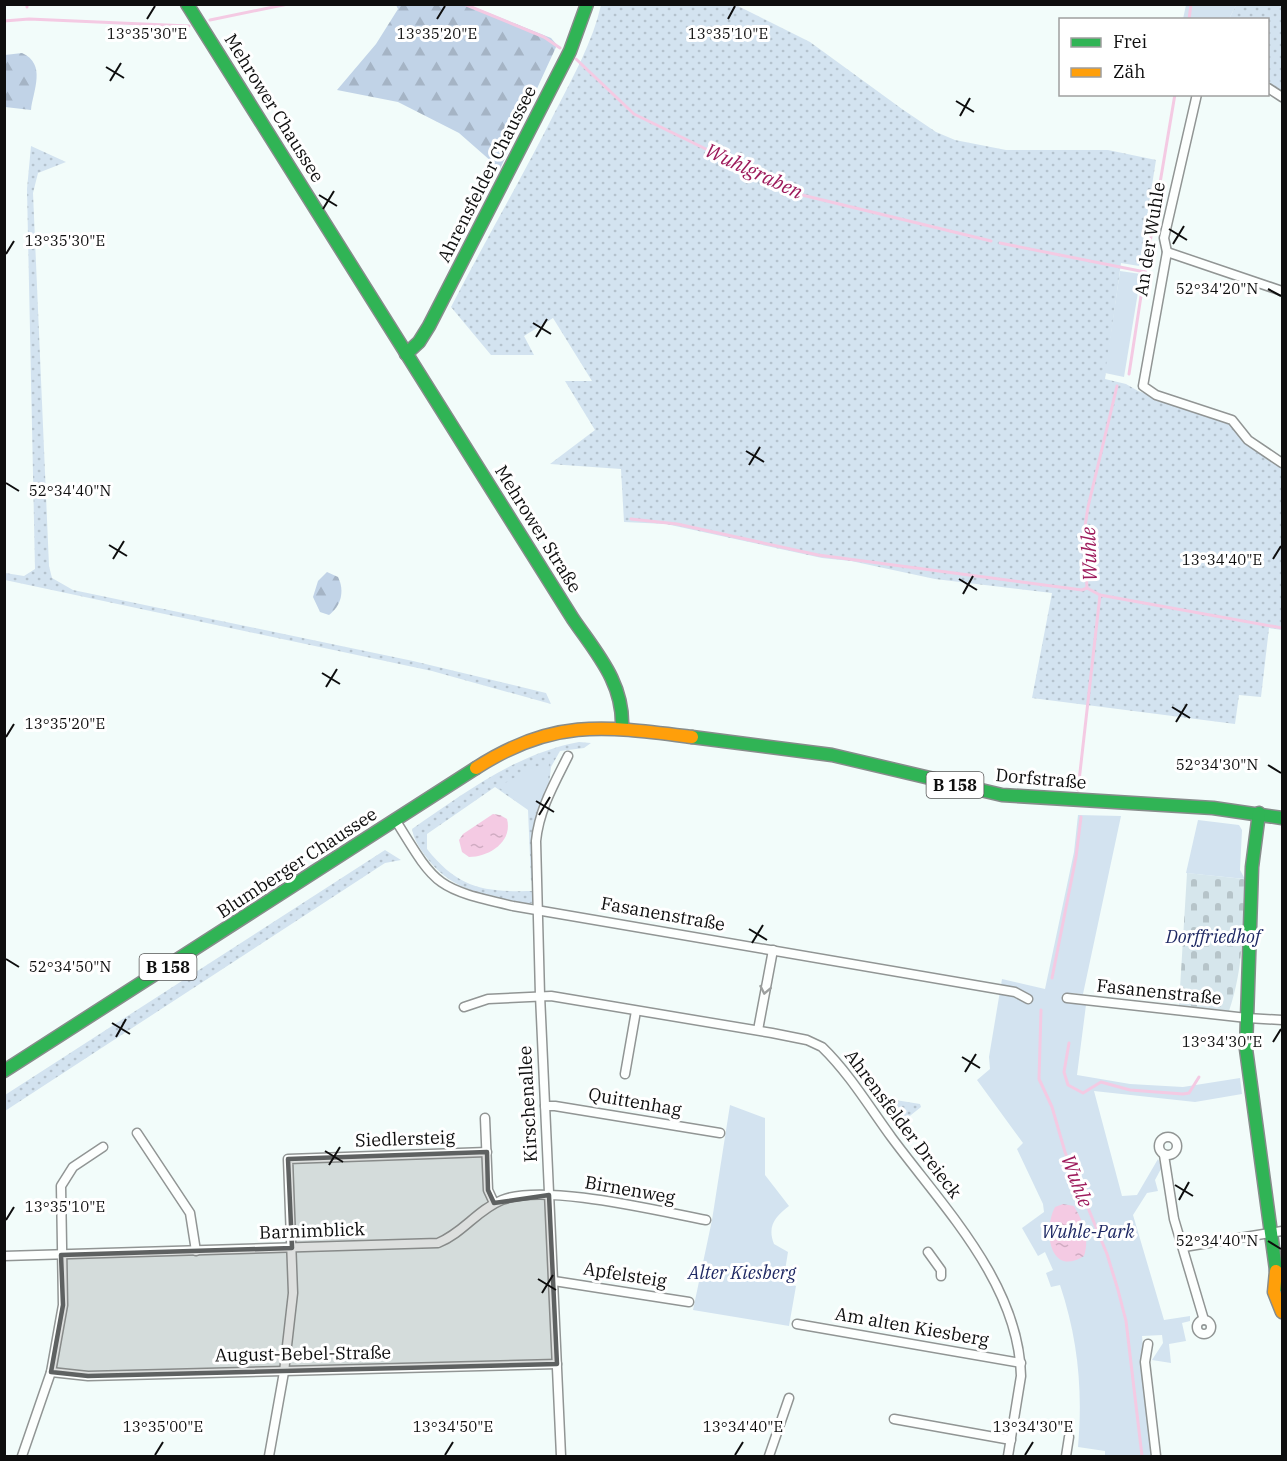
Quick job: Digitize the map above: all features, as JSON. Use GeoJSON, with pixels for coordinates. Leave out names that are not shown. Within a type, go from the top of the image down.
{"type":"FeatureCollection","features":[{"type":"Feature","properties":{"kind":"main road","name":"Mehrower Chaussee"},"geometry":{"type":"LineString","coordinates":[[187,4],[406,354]]}},
{"type":"Feature","properties":{"kind":"main road","name":"Ahrensfelder Chaussee"},"geometry":{"type":"LineString","coordinates":[[406,354],[419,342],[429,326],[570,51],[587,4]]}},
{"type":"Feature","properties":{"kind":"main road","name":"Mehrower Straße"},"geometry":{"type":"LineString","coordinates":[[406,354],[619,688],[624,712],[622,728]]}},
{"type":"Feature","properties":{"kind":"main road","name":"Blumberger Chaussee"},"geometry":{"type":"LineString","coordinates":[[4,1071],[497,754],[528,738],[588,726],[622,728]]}},
{"type":"Feature","properties":{"kind":"main road","name":"Dorfstraße"},"geometry":{"type":"LineString","coordinates":[[622,728],[842,757],[1002,795],[1223,808],[1282,819]]}},
{"type":"Feature","properties":{"kind":"main road"},"geometry":{"type":"LineString","coordinates":[[1259,813],[1252,867],[1247,1018],[1250,1094],[1276,1232],[1274,1292],[1282,1312]]}},
{"type":"Feature","properties":{"kind":"main road"},"geometry":{"type":"LineString","coordinates":[[1276,1270],[1282,1285]]}},
{"type":"Feature","properties":{"kind":"street"},"geometry":{"type":"LineString","coordinates":[[1269,89],[1282,98]]}},
{"type":"Feature","properties":{"kind":"street","name":"An der Wuhle"},"geometry":{"type":"LineString","coordinates":[[1197,96],[1164,238],[1167,252],[1142,381],[1145,389],[1232,420],[1248,440],[1282,463]]}},
{"type":"Feature","properties":{"kind":"street"},"geometry":{"type":"LineString","coordinates":[[1167,252],[1282,291]]}},
{"type":"Feature","properties":{"kind":"street","name":"Kirschenallee"},"geometry":{"type":"LineString","coordinates":[[561,1456],[540,996],[538,823],[568,756]]}},
{"type":"Feature","properties":{"kind":"street","name":"Fasanenstraße"},"geometry":{"type":"LineString","coordinates":[[396,821],[427,871],[445,886],[462,894],[538,910],[1015,992],[1028,999]]}},
{"type":"Feature","properties":{"kind":"street"},"geometry":{"type":"LineString","coordinates":[[758,1030],[773,950]]}},
{"type":"Feature","properties":{"kind":"street","name":"Ahrensfelder Dreieck"},"geometry":{"type":"LineString","coordinates":[[464,1007],[488,999],[540,996],[758,1030],[814,1042],[831,1055],[980,1256],[996,1285],[1014,1332],[1021,1363],[1008,1456]]}},
{"type":"Feature","properties":{"kind":"street","name":"Fasanenstraße"},"geometry":{"type":"LineString","coordinates":[[1067,999],[1282,1020]]}},
{"type":"Feature","properties":{"kind":"street"},"geometry":{"type":"LineString","coordinates":[[625,1074],[636,1011]]}},
{"type":"Feature","properties":{"kind":"street","name":"Quittenhag"},"geometry":{"type":"LineString","coordinates":[[545,1106],[720,1133]]}},
{"type":"Feature","properties":{"kind":"street"},"geometry":{"type":"LineString","coordinates":[[485,1118],[488,1190],[494,1203]]}},
{"type":"Feature","properties":{"kind":"street"},"geometry":{"type":"LineString","coordinates":[[137,1133],[190,1213],[196,1251]]}},
{"type":"Feature","properties":{"kind":"street"},"geometry":{"type":"LineString","coordinates":[[22,1456],[51,1372],[63,1305],[61,1186],[73,1167],[103,1147]]}},
{"type":"Feature","properties":{"kind":"street","name":"Siedlersteig"},"geometry":{"type":"LineString","coordinates":[[292,1248],[288,1159],[487,1152]]}},
{"type":"Feature","properties":{"kind":"street"},"geometry":{"type":"LineString","coordinates":[[1164,1155],[1173,1215],[1204,1320]]}},
{"type":"Feature","properties":{"kind":"street","name":"Barnimblick"},"geometry":{"type":"LineString","coordinates":[[4,1256],[438,1243],[451,1238],[486,1207],[494,1203],[504,1199],[549,1195]]}},
{"type":"Feature","properties":{"kind":"street","name":"Birnenweg"},"geometry":{"type":"LineString","coordinates":[[549,1195],[706,1220]]}},
{"type":"Feature","properties":{"kind":"street"},"geometry":{"type":"LineString","coordinates":[[1184,1247],[1276,1232]]}},
{"type":"Feature","properties":{"kind":"street"},"geometry":{"type":"LineString","coordinates":[[269,1456],[284,1372],[293,1293],[292,1248]]}},
{"type":"Feature","properties":{"kind":"street"},"geometry":{"type":"LineString","coordinates":[[928,1252],[941,1270],[941,1276]]}},
{"type":"Feature","properties":{"kind":"street","name":"Apfelsteig"},"geometry":{"type":"LineString","coordinates":[[554,1281],[689,1302]]}},
{"type":"Feature","properties":{"kind":"street","name":"Am alten Kiesberg"},"geometry":{"type":"LineString","coordinates":[[797,1324],[1021,1363]]}},
{"type":"Feature","properties":{"kind":"street"},"geometry":{"type":"LineString","coordinates":[[1148,1344],[1146,1362],[1156,1456]]}},
{"type":"Feature","properties":{"kind":"street","name":"August-Bebel-Straße"},"geometry":{"type":"LineString","coordinates":[[51,1372],[88,1376],[557,1364]]}},
{"type":"Feature","properties":{"kind":"street"},"geometry":{"type":"LineString","coordinates":[[769,1456],[789,1398]]}},
{"type":"Feature","properties":{"kind":"street"},"geometry":{"type":"LineString","coordinates":[[894,1419],[1011,1440]]}},
{"type":"Feature","properties":{"kind":"street"},"geometry":{"type":"LineString","coordinates":[[1066,1456],[1069,1437]]}},
{"type":"Feature","properties":{"kind":"highlighted area"},"geometry":{"type":"Polygon","coordinates":[[[487,1152],[488,1190],[494,1203],[549,1195],[557,1364],[88,1376],[51,1372],[63,1305],[61,1255],[292,1248],[288,1159],[487,1152]]]}},
{"type":"Feature","properties":{"kind":"green space"},"geometry":{"type":"Polygon","coordinates":[[[1186,4],[1236,5],[1230,18],[1183,18],[1186,4]]]}},
{"type":"Feature","properties":{"kind":"green space"},"geometry":{"type":"Polygon","coordinates":[[[396,5],[469,5],[551,38],[557,45],[500,169],[459,133],[398,102],[337,90],[376,44],[398,9],[396,5]]]}},
{"type":"Feature","properties":{"kind":"green space"},"geometry":{"type":"Polygon","coordinates":[[[601,5],[736,5],[810,42],[936,132],[955,140],[1006,150],[1108,150],[1156,160],[1139,266],[1121,263],[1105,379],[1126,384],[1138,391],[1227,421],[1233,424],[1253,448],[1282,466],[1282,630],[1269,628],[1261,697],[1239,695],[1235,724],[1032,698],[1052,593],[935,579],[851,561],[822,558],[666,524],[624,522],[621,469],[550,464],[595,430],[565,381],[592,381],[553,318],[524,336],[534,355],[491,355],[451,307],[576,72],[593,32],[601,5]]]}},
{"type":"Feature","properties":{"kind":"green space"},"geometry":{"type":"Polygon","coordinates":[[[1236,5],[1282,5],[1282,91],[1269,83],[1269,18],[1230,18],[1236,5]]]}},
{"type":"Feature","properties":{"kind":"green space"},"geometry":{"type":"Polygon","coordinates":[[[22,53],[30,58],[36,71],[36,87],[31,110],[5,107],[5,55],[22,53]]]}},
{"type":"Feature","properties":{"kind":"green space"},"geometry":{"type":"Polygon","coordinates":[[[31,146],[66,162],[38,173],[33,193],[49,566],[52,578],[73,590],[413,661],[546,693],[551,704],[432,671],[5,580],[5,573],[24,576],[35,569],[27,189],[31,146]]]}},
{"type":"Feature","properties":{"kind":"green space"},"geometry":{"type":"Polygon","coordinates":[[[1120,271],[1141,274],[1124,377],[1105,373],[1120,271]]]}},
{"type":"Feature","properties":{"kind":"green space"},"geometry":{"type":"Polygon","coordinates":[[[327,572],[338,577],[341,588],[339,603],[329,615],[320,612],[313,597],[318,581],[327,572]]]}},
{"type":"Feature","properties":{"kind":"green space"},"geometry":{"type":"Polygon","coordinates":[[[579,742],[591,743],[584,748],[560,751],[551,767],[549,785],[537,819],[535,880],[531,881],[528,810],[495,787],[427,834],[427,849],[450,873],[486,889],[533,891],[535,893],[532,903],[527,905],[472,891],[448,878],[427,858],[416,841],[412,829],[491,776],[512,765],[579,742]]]}},
{"type":"Feature","properties":{"kind":"green space"},"geometry":{"type":"Polygon","coordinates":[[[549,762],[548,781],[537,811],[529,809],[498,787],[528,770],[549,762]]]}},
{"type":"Feature","properties":{"kind":"green space","name":"Wuhle-Park"},"geometry":{"type":"Polygon","coordinates":[[[1078,815],[1121,816],[1083,994],[1068,993],[1067,1003],[1086,1005],[1077,1075],[1130,1084],[1183,1087],[1240,1078],[1242,1094],[1195,1102],[1094,1091],[1122,1196],[1137,1195],[1158,1159],[1162,1167],[1155,1180],[1158,1191],[1147,1193],[1133,1215],[1164,1320],[1190,1316],[1190,1321],[1182,1323],[1186,1341],[1169,1344],[1171,1363],[1152,1360],[1163,1343],[1162,1335],[1142,1336],[1153,1456],[1105,1456],[1105,1451],[1078,1447],[1080,1405],[1078,1365],[1066,1305],[1060,1285],[1051,1287],[1046,1273],[1053,1270],[1045,1252],[1038,1256],[1022,1228],[1044,1212],[1043,1204],[1017,1149],[1023,1143],[977,1080],[990,1069],[989,1057],[1002,979],[1045,989],[1074,852],[1078,815]]]}},
{"type":"Feature","properties":{"kind":"green space"},"geometry":{"type":"Polygon","coordinates":[[[1198,820],[1239,825],[1242,830],[1240,870],[1245,879],[1186,873],[1198,820]]]}},
{"type":"Feature","properties":{"kind":"green space"},"geometry":{"type":"Polygon","coordinates":[[[385,850],[401,860],[385,863],[5,1111],[5,1095],[385,850]]]}},
{"type":"Feature","properties":{"kind":"green space","name":"Dorffriedhof"},"geometry":{"type":"Polygon","coordinates":[[[1187,873],[1244,879],[1240,962],[1229,1011],[1179,1005],[1187,873]]]}},
{"type":"Feature","properties":{"kind":"green space"},"geometry":{"type":"Polygon","coordinates":[[[877,1097],[920,1104],[921,1107],[896,1127],[875,1100],[877,1097]]]}},
{"type":"Feature","properties":{"kind":"green space","name":"Alter Kiesberg"},"geometry":{"type":"Polygon","coordinates":[[[730,1105],[765,1118],[765,1175],[789,1206],[776,1218],[771,1232],[774,1244],[788,1252],[783,1283],[796,1286],[789,1326],[693,1310],[712,1220],[730,1105]]]}},
{"type":"Feature","properties":{"kind":"water"},"geometry":{"type":"Polygon","coordinates":[[[493,814],[507,819],[508,827],[503,841],[491,851],[469,857],[462,852],[459,840],[463,834],[493,814]]]}},
{"type":"Feature","properties":{"kind":"water"},"geometry":{"type":"Polygon","coordinates":[[[1063,1204],[1074,1206],[1086,1236],[1084,1256],[1072,1261],[1063,1261],[1056,1256],[1050,1238],[1051,1216],[1055,1207],[1063,1204]]]}},
{"type":"Feature","properties":{"kind":"waterway","name":"Wuhlgraben"},"geometry":{"type":"LineString","coordinates":[[210,20],[288,4]]}},
{"type":"Feature","properties":{"kind":"waterway","name":"Wuhlgraben"},"geometry":{"type":"LineString","coordinates":[[464,4],[544,37],[560,48]]}},
{"type":"Feature","properties":{"kind":"waterway","name":"Wuhle"},"geometry":{"type":"LineString","coordinates":[[1189,18],[1191,4]]}},
{"type":"Feature","properties":{"kind":"waterway","name":"Wuhlgraben"},"geometry":{"type":"LineString","coordinates":[[4,21],[29,19],[189,26]]}},
{"type":"Feature","properties":{"kind":"waterway","name":"Wuhlgraben"},"geometry":{"type":"LineString","coordinates":[[576,59],[634,114],[798,194],[991,241]]}},
{"type":"Feature","properties":{"kind":"waterway","name":"Wuhle"},"geometry":{"type":"LineString","coordinates":[[1144,278],[1175,96]]}},
{"type":"Feature","properties":{"kind":"waterway","name":"Wuhlgraben"},"geometry":{"type":"LineString","coordinates":[[1000,243],[1145,272]]}},
{"type":"Feature","properties":{"kind":"waterway","name":"Wuhle"},"geometry":{"type":"LineString","coordinates":[[1129,374],[1143,283]]}},
{"type":"Feature","properties":{"kind":"waterway","name":"Wuhle"},"geometry":{"type":"LineString","coordinates":[[1078,790],[1100,595],[1087,588],[1084,533],[1117,386]]}},
{"type":"Feature","properties":{"kind":"waterway"},"geometry":{"type":"LineString","coordinates":[[631,519],[677,524],[818,555],[1082,590],[1087,588]]}},
{"type":"Feature","properties":{"kind":"waterway"},"geometry":{"type":"LineString","coordinates":[[1100,595],[1282,628]]}},
{"type":"Feature","properties":{"kind":"waterway","name":"Wuhle"},"geometry":{"type":"LineString","coordinates":[[1052,978],[1076,857],[1081,817]]}},
{"type":"Feature","properties":{"kind":"waterway","name":"Wuhle"},"geometry":{"type":"LineString","coordinates":[[1041,1010],[1039,1079],[1052,1107],[1065,1152],[1107,1254],[1118,1290],[1126,1321],[1142,1456]]}},
{"type":"Feature","properties":{"kind":"waterway"},"geometry":{"type":"LineString","coordinates":[[1069,1043],[1064,1072],[1068,1085],[1083,1093],[1101,1082],[1130,1090],[1183,1094],[1189,1093],[1199,1077]]}},
{"type":"Feature","properties":{"kind":"traffic: fast"},"geometry":{"type":"LineString","coordinates":[[187,4],[573,619],[600,657],[619,697],[622,728]]}},
{"type":"Feature","properties":{"kind":"traffic: fast"},"geometry":{"type":"LineString","coordinates":[[406,354],[419,342],[429,326],[570,51],[587,4]]}},
{"type":"Feature","properties":{"kind":"traffic: fast"},"geometry":{"type":"LineString","coordinates":[[692,737],[832,755],[1002,795],[1213,808],[1282,818]]}},
{"type":"Feature","properties":{"kind":"traffic: fast"},"geometry":{"type":"LineString","coordinates":[[4,1071],[476,768]]}},
{"type":"Feature","properties":{"kind":"traffic: fast"},"geometry":{"type":"LineString","coordinates":[[1259,813],[1252,867],[1246,1049],[1276,1270],[1282,1285]]}},
{"type":"Feature","properties":{"kind":"traffic: slow"},"geometry":{"type":"LineString","coordinates":[[476,768],[504,752],[555,733],[606,729],[692,737]]}},
{"type":"Feature","properties":{"kind":"traffic: slow"},"geometry":{"type":"LineString","coordinates":[[1276,1271],[1274,1292],[1282,1312]]}}]}
